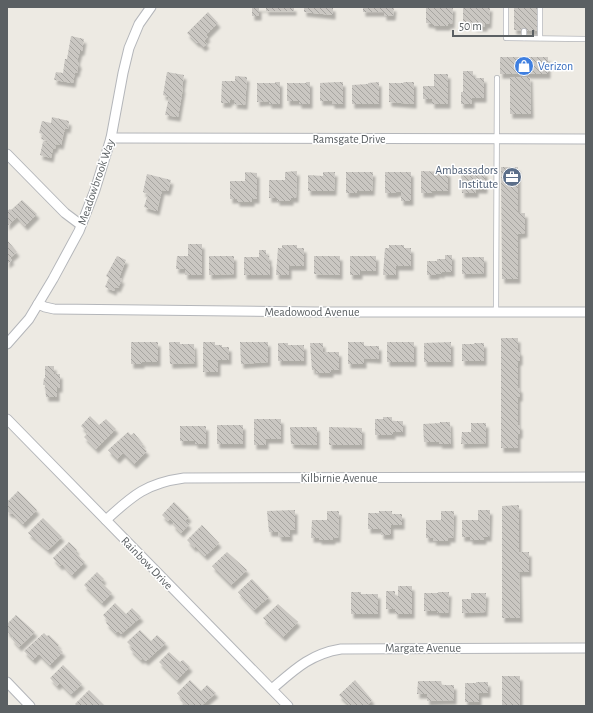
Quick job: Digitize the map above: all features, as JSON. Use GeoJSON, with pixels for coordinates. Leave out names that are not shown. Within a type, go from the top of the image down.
{"type":"FeatureCollection","features":[{"type":"Feature","properties":{"kind":"street","name":"Meadowbrook Way"},"geometry":{"type":"LineString","coordinates":[[7,344],[29,319],[64,261],[82,224],[95,190],[111,138],[129,48],[139,24],[151,7]]}},
{"type":"Feature","properties":{"kind":"street","name":"Ramsgate Drive"},"geometry":{"type":"LineString","coordinates":[[111,138],[586,139]]}},
{"type":"Feature","properties":{"kind":"street"},"geometry":{"type":"LineString","coordinates":[[7,154],[66,213],[82,224]]}},
{"type":"Feature","properties":{"kind":"street","name":"Meadowood Avenue"},"geometry":{"type":"LineString","coordinates":[[38,304],[54,309],[108,310],[586,312]]}},
{"type":"Feature","properties":{"kind":"street","name":"Rainbow Drive"},"geometry":{"type":"LineString","coordinates":[[7,419],[288,706]]}},
{"type":"Feature","properties":{"kind":"street","name":"Kilbirnie Avenue"},"geometry":{"type":"LineString","coordinates":[[106,520],[134,495],[145,488],[168,480],[184,478],[586,478]]}},
{"type":"Feature","properties":{"kind":"street","name":"Margate Avenue"},"geometry":{"type":"LineString","coordinates":[[272,689],[303,663],[316,655],[341,649],[586,648]]}},
{"type":"Feature","properties":{"kind":"street"},"geometry":{"type":"LineString","coordinates":[[7,682],[30,706]]}},
{"type":"Feature","properties":{"kind":"lane"},"geometry":{"type":"LineString","coordinates":[[506,7],[506,38],[586,39]]}},
{"type":"Feature","properties":{"kind":"lane"},"geometry":{"type":"LineString","coordinates":[[540,7],[540,38]]}},
{"type":"Feature","properties":{"kind":"lane"},"geometry":{"type":"LineString","coordinates":[[524,31],[524,38]]}},
{"type":"Feature","properties":{"kind":"lane"},"geometry":{"type":"LineString","coordinates":[[496,311],[498,78]]}},
{"type":"Feature","properties":{"kind":"building"},"geometry":{"type":"Polygon","coordinates":[[[252,7],[294,7],[294,11],[266,11],[266,8],[259,8],[259,16],[252,16],[252,7]]]}},
{"type":"Feature","properties":{"kind":"building"},"geometry":{"type":"Polygon","coordinates":[[[304,7],[333,7],[333,15],[304,12],[304,7]]]}},
{"type":"Feature","properties":{"kind":"building"},"geometry":{"type":"Polygon","coordinates":[[[363,7],[394,7],[393,16],[384,16],[384,12],[363,12],[363,7]]]}},
{"type":"Feature","properties":{"kind":"building"},"geometry":{"type":"Polygon","coordinates":[[[426,7],[453,7],[452,24],[448,24],[448,26],[433,26],[433,24],[426,23],[426,7]]]}},
{"type":"Feature","properties":{"kind":"building"},"geometry":{"type":"Polygon","coordinates":[[[463,7],[490,7],[489,24],[485,24],[485,27],[474,27],[474,24],[463,24],[463,7]]]}},
{"type":"Feature","properties":{"kind":"building"},"geometry":{"type":"Polygon","coordinates":[[[514,7],[538,7],[538,31],[514,30],[514,7]]]}},
{"type":"Feature","properties":{"kind":"building"},"geometry":{"type":"Polygon","coordinates":[[[208,12],[218,23],[206,35],[208,37],[204,41],[207,44],[203,47],[187,33],[208,12]]]}},
{"type":"Feature","properties":{"kind":"building"},"geometry":{"type":"Polygon","coordinates":[[[71,36],[84,39],[82,51],[80,51],[77,61],[79,66],[77,73],[75,72],[73,83],[54,80],[56,72],[63,73],[71,36]]]}},
{"type":"Feature","properties":{"kind":"building"},"geometry":{"type":"Polygon","coordinates":[[[500,57],[548,57],[548,74],[500,74],[500,57]]]}},
{"type":"Feature","properties":{"kind":"building"},"geometry":{"type":"Polygon","coordinates":[[[463,71],[473,71],[473,78],[484,78],[484,98],[472,98],[472,104],[461,104],[461,92],[463,92],[463,71]]]}},
{"type":"Feature","properties":{"kind":"building"},"geometry":{"type":"Polygon","coordinates":[[[167,72],[184,75],[178,117],[165,115],[169,97],[163,95],[167,72]]]}},
{"type":"Feature","properties":{"kind":"building"},"geometry":{"type":"Polygon","coordinates":[[[434,74],[448,74],[448,104],[432,104],[432,99],[423,99],[423,86],[434,86],[434,74]]]}},
{"type":"Feature","properties":{"kind":"building"},"geometry":{"type":"Polygon","coordinates":[[[235,76],[247,77],[245,105],[234,104],[235,100],[230,100],[229,103],[221,103],[222,81],[235,81],[235,76]]]}},
{"type":"Feature","properties":{"kind":"building"},"geometry":{"type":"Polygon","coordinates":[[[510,77],[530,77],[531,114],[510,114],[510,77]]]}},
{"type":"Feature","properties":{"kind":"building"},"geometry":{"type":"Polygon","coordinates":[[[280,82],[280,104],[269,104],[269,101],[257,102],[257,83],[280,82]]]}},
{"type":"Feature","properties":{"kind":"building"},"geometry":{"type":"Polygon","coordinates":[[[310,82],[310,104],[299,104],[299,101],[287,101],[287,83],[310,82]]]}},
{"type":"Feature","properties":{"kind":"building"},"geometry":{"type":"Polygon","coordinates":[[[343,82],[343,104],[332,104],[332,101],[320,101],[320,83],[343,82]]]}},
{"type":"Feature","properties":{"kind":"building"},"geometry":{"type":"Polygon","coordinates":[[[379,82],[379,104],[352,104],[352,85],[379,82]]]}},
{"type":"Feature","properties":{"kind":"building"},"geometry":{"type":"Polygon","coordinates":[[[414,82],[414,104],[389,102],[389,83],[414,82]]]}},
{"type":"Feature","properties":{"kind":"building"},"geometry":{"type":"Polygon","coordinates":[[[52,117],[69,121],[68,129],[65,128],[61,145],[56,144],[55,149],[53,148],[51,158],[40,155],[43,142],[47,143],[48,141],[41,139],[43,134],[39,133],[42,121],[51,123],[52,117]]]}},
{"type":"Feature","properties":{"kind":"building"},"geometry":{"type":"Polygon","coordinates":[[[501,167],[518,167],[518,213],[525,213],[525,233],[518,234],[518,279],[502,279],[501,167]]]}},
{"type":"Feature","properties":{"kind":"building"},"geometry":{"type":"Polygon","coordinates":[[[297,171],[296,198],[291,198],[291,201],[277,201],[277,198],[269,198],[269,180],[285,180],[285,172],[297,171]]]}},
{"type":"Feature","properties":{"kind":"building"},"geometry":{"type":"Polygon","coordinates":[[[421,171],[448,172],[448,191],[421,193],[421,171]]]}},
{"type":"Feature","properties":{"kind":"building"},"geometry":{"type":"Polygon","coordinates":[[[245,172],[257,173],[257,199],[252,199],[252,202],[237,202],[237,199],[230,199],[230,181],[245,181],[245,172]]]}},
{"type":"Feature","properties":{"kind":"building"},"geometry":{"type":"Polygon","coordinates":[[[323,172],[335,172],[334,191],[308,191],[308,175],[323,176],[323,172]]]}},
{"type":"Feature","properties":{"kind":"building"},"geometry":{"type":"Polygon","coordinates":[[[346,172],[373,172],[372,191],[346,193],[346,172]]]}},
{"type":"Feature","properties":{"kind":"building"},"geometry":{"type":"Polygon","coordinates":[[[385,172],[411,172],[411,201],[401,201],[401,192],[385,193],[385,172]]]}},
{"type":"Feature","properties":{"kind":"building"},"geometry":{"type":"Polygon","coordinates":[[[485,172],[485,189],[476,189],[476,193],[462,193],[461,173],[485,172]]]}},
{"type":"Feature","properties":{"kind":"building"},"geometry":{"type":"Polygon","coordinates":[[[147,174],[171,180],[168,191],[162,190],[157,211],[144,207],[148,194],[143,192],[147,174]]]}},
{"type":"Feature","properties":{"kind":"building"},"geometry":{"type":"Polygon","coordinates":[[[22,200],[37,214],[25,226],[17,217],[7,226],[7,211],[10,209],[11,210],[22,200]]]}},
{"type":"Feature","properties":{"kind":"building"},"geometry":{"type":"Polygon","coordinates":[[[7,240],[17,252],[10,258],[12,260],[7,264],[7,240]]]}},
{"type":"Feature","properties":{"kind":"building"},"geometry":{"type":"Polygon","coordinates":[[[188,244],[202,244],[202,275],[185,275],[185,269],[176,269],[177,256],[188,256],[188,244]]]}},
{"type":"Feature","properties":{"kind":"building"},"geometry":{"type":"Polygon","coordinates":[[[282,245],[297,245],[297,248],[304,248],[304,266],[289,266],[289,275],[276,275],[278,248],[282,248],[282,245]]]}},
{"type":"Feature","properties":{"kind":"building"},"geometry":{"type":"Polygon","coordinates":[[[389,245],[404,245],[404,248],[411,248],[411,266],[396,266],[396,275],[383,275],[385,248],[389,248],[389,245]]]}},
{"type":"Feature","properties":{"kind":"building"},"geometry":{"type":"Polygon","coordinates":[[[259,250],[266,250],[266,256],[269,256],[270,275],[244,275],[244,257],[259,257],[259,250]]]}},
{"type":"Feature","properties":{"kind":"building"},"geometry":{"type":"Polygon","coordinates":[[[445,255],[452,255],[452,272],[427,275],[427,261],[445,259],[445,255]]]}},
{"type":"Feature","properties":{"kind":"building"},"geometry":{"type":"Polygon","coordinates":[[[117,256],[126,260],[119,278],[122,279],[118,288],[115,287],[114,291],[105,287],[109,278],[106,276],[117,256]]]}},
{"type":"Feature","properties":{"kind":"building"},"geometry":{"type":"Polygon","coordinates":[[[209,256],[234,256],[234,274],[209,275],[209,256]]]}},
{"type":"Feature","properties":{"kind":"building"},"geometry":{"type":"Polygon","coordinates":[[[314,256],[340,256],[340,275],[314,274],[314,256]]]}},
{"type":"Feature","properties":{"kind":"building"},"geometry":{"type":"Polygon","coordinates":[[[350,256],[376,256],[376,271],[360,271],[360,275],[350,275],[350,256]]]}},
{"type":"Feature","properties":{"kind":"building"},"geometry":{"type":"Polygon","coordinates":[[[462,257],[484,257],[484,273],[462,274],[462,257]]]}},
{"type":"Feature","properties":{"kind":"building"},"geometry":{"type":"Polygon","coordinates":[[[501,338],[518,338],[520,361],[518,361],[518,388],[520,388],[520,397],[518,397],[518,425],[520,425],[520,434],[518,434],[518,448],[501,448],[501,338]]]}},
{"type":"Feature","properties":{"kind":"building"},"geometry":{"type":"Polygon","coordinates":[[[131,342],[158,342],[158,362],[131,364],[131,342]]]}},
{"type":"Feature","properties":{"kind":"building"},"geometry":{"type":"Polygon","coordinates":[[[169,342],[194,344],[195,363],[170,364],[169,342]]]}},
{"type":"Feature","properties":{"kind":"building"},"geometry":{"type":"Polygon","coordinates":[[[203,342],[215,342],[215,345],[229,347],[229,360],[218,360],[218,372],[203,372],[203,342]]]}},
{"type":"Feature","properties":{"kind":"building"},"geometry":{"type":"Polygon","coordinates":[[[240,342],[268,342],[268,362],[241,364],[240,342]]]}},
{"type":"Feature","properties":{"kind":"building"},"geometry":{"type":"Polygon","coordinates":[[[348,342],[364,342],[364,346],[379,346],[379,359],[364,358],[364,364],[348,364],[348,342]]]}},
{"type":"Feature","properties":{"kind":"building"},"geometry":{"type":"Polygon","coordinates":[[[387,342],[414,342],[414,362],[387,362],[387,342]]]}},
{"type":"Feature","properties":{"kind":"building"},"geometry":{"type":"Polygon","coordinates":[[[451,342],[451,362],[424,362],[424,343],[451,342]]]}},
{"type":"Feature","properties":{"kind":"building"},"geometry":{"type":"Polygon","coordinates":[[[278,343],[288,343],[288,345],[304,345],[304,361],[278,361],[278,343]]]}},
{"type":"Feature","properties":{"kind":"building"},"geometry":{"type":"Polygon","coordinates":[[[310,343],[323,343],[323,352],[339,352],[339,370],[331,370],[331,373],[316,373],[316,370],[312,370],[310,343]]]}},
{"type":"Feature","properties":{"kind":"building"},"geometry":{"type":"Polygon","coordinates":[[[484,343],[484,361],[462,361],[462,344],[484,343]]]}},
{"type":"Feature","properties":{"kind":"building"},"geometry":{"type":"Polygon","coordinates":[[[45,366],[54,366],[54,374],[60,374],[60,388],[57,388],[57,397],[46,397],[45,385],[43,385],[45,378],[45,366]]]}},
{"type":"Feature","properties":{"kind":"building"},"geometry":{"type":"Polygon","coordinates":[[[90,416],[99,425],[106,419],[116,429],[96,449],[84,437],[88,433],[81,426],[90,416]]]}},
{"type":"Feature","properties":{"kind":"building"},"geometry":{"type":"Polygon","coordinates":[[[383,417],[392,417],[392,421],[403,421],[403,432],[393,432],[393,435],[375,435],[375,419],[383,419],[383,417]]]}},
{"type":"Feature","properties":{"kind":"building"},"geometry":{"type":"Polygon","coordinates":[[[254,419],[281,419],[281,439],[266,439],[266,445],[254,445],[254,419]]]}},
{"type":"Feature","properties":{"kind":"building"},"geometry":{"type":"Polygon","coordinates":[[[450,422],[451,444],[424,442],[423,424],[450,422]]]}},
{"type":"Feature","properties":{"kind":"building"},"geometry":{"type":"Polygon","coordinates":[[[471,423],[486,423],[486,443],[461,444],[462,432],[471,432],[471,423]]]}},
{"type":"Feature","properties":{"kind":"building"},"geometry":{"type":"Polygon","coordinates":[[[217,425],[243,425],[243,444],[217,444],[217,425]]]}},
{"type":"Feature","properties":{"kind":"building"},"geometry":{"type":"Polygon","coordinates":[[[180,426],[206,426],[206,444],[195,444],[195,441],[180,441],[180,426]]]}},
{"type":"Feature","properties":{"kind":"building"},"geometry":{"type":"Polygon","coordinates":[[[290,427],[317,427],[317,445],[291,444],[290,427]]]}},
{"type":"Feature","properties":{"kind":"building"},"geometry":{"type":"Polygon","coordinates":[[[329,427],[362,428],[362,445],[329,445],[329,427]]]}},
{"type":"Feature","properties":{"kind":"building"},"geometry":{"type":"Polygon","coordinates":[[[128,432],[131,435],[134,433],[143,444],[141,446],[147,451],[134,464],[123,453],[117,459],[108,450],[128,432]]]}},
{"type":"Feature","properties":{"kind":"building"},"geometry":{"type":"Polygon","coordinates":[[[18,491],[37,510],[23,524],[12,513],[11,514],[7,511],[7,502],[18,491]]]}},
{"type":"Feature","properties":{"kind":"building"},"geometry":{"type":"Polygon","coordinates":[[[174,502],[189,517],[185,521],[189,524],[181,533],[173,525],[174,523],[170,519],[168,521],[162,515],[174,502]]]}},
{"type":"Feature","properties":{"kind":"building"},"geometry":{"type":"Polygon","coordinates":[[[519,505],[519,552],[529,552],[529,572],[519,572],[520,618],[502,618],[502,506],[519,505]]]}},
{"type":"Feature","properties":{"kind":"building"},"geometry":{"type":"Polygon","coordinates":[[[295,510],[295,530],[290,530],[290,537],[279,537],[278,532],[269,532],[267,511],[295,510]]]}},
{"type":"Feature","properties":{"kind":"building"},"geometry":{"type":"Polygon","coordinates":[[[478,510],[490,510],[489,537],[484,537],[484,540],[470,540],[470,537],[462,537],[462,520],[478,520],[478,510]]]}},
{"type":"Feature","properties":{"kind":"building"},"geometry":{"type":"Polygon","coordinates":[[[327,511],[339,511],[338,538],[333,538],[333,540],[319,540],[319,538],[311,538],[312,520],[327,520],[327,511]]]}},
{"type":"Feature","properties":{"kind":"building"},"geometry":{"type":"Polygon","coordinates":[[[379,511],[392,511],[392,514],[402,514],[402,525],[391,525],[391,535],[381,535],[381,529],[368,529],[368,513],[379,513],[379,511]]]}},
{"type":"Feature","properties":{"kind":"building"},"geometry":{"type":"Polygon","coordinates":[[[441,511],[454,511],[453,538],[448,538],[448,541],[433,541],[434,538],[426,538],[426,520],[441,520],[441,511]]]}},
{"type":"Feature","properties":{"kind":"building"},"geometry":{"type":"Polygon","coordinates":[[[43,518],[62,537],[48,550],[28,533],[43,518]]]}},
{"type":"Feature","properties":{"kind":"building"},"geometry":{"type":"Polygon","coordinates":[[[202,525],[219,543],[205,556],[195,546],[194,548],[187,540],[202,525]]]}},
{"type":"Feature","properties":{"kind":"building"},"geometry":{"type":"Polygon","coordinates":[[[69,542],[77,550],[75,552],[85,562],[72,575],[62,564],[60,566],[53,558],[69,542]]]}},
{"type":"Feature","properties":{"kind":"building"},"geometry":{"type":"Polygon","coordinates":[[[227,552],[247,570],[231,585],[212,566],[227,552]]]}},
{"type":"Feature","properties":{"kind":"building"},"geometry":{"type":"Polygon","coordinates":[[[97,572],[104,579],[101,582],[112,593],[102,603],[84,585],[97,572]]]}},
{"type":"Feature","properties":{"kind":"building"},"geometry":{"type":"Polygon","coordinates":[[[252,579],[269,597],[254,610],[238,592],[252,579]]]}},
{"type":"Feature","properties":{"kind":"building"},"geometry":{"type":"Polygon","coordinates":[[[398,586],[412,586],[412,614],[395,614],[395,609],[386,609],[386,591],[395,591],[395,596],[398,596],[398,586]]]}},
{"type":"Feature","properties":{"kind":"building"},"geometry":{"type":"Polygon","coordinates":[[[351,592],[361,592],[361,594],[378,594],[378,614],[351,614],[351,592]]]}},
{"type":"Feature","properties":{"kind":"building"},"geometry":{"type":"Polygon","coordinates":[[[449,592],[448,613],[424,611],[424,593],[449,592]]]}},
{"type":"Feature","properties":{"kind":"building"},"geometry":{"type":"Polygon","coordinates":[[[471,593],[486,593],[485,612],[462,613],[462,599],[471,599],[471,593]]]}},
{"type":"Feature","properties":{"kind":"building"},"geometry":{"type":"Polygon","coordinates":[[[115,603],[126,614],[132,608],[141,617],[121,634],[118,631],[116,633],[106,623],[108,621],[103,615],[115,603]]]}},
{"type":"Feature","properties":{"kind":"building"},"geometry":{"type":"Polygon","coordinates":[[[278,604],[298,622],[283,637],[263,618],[278,604]]]}},
{"type":"Feature","properties":{"kind":"building"},"geometry":{"type":"Polygon","coordinates":[[[16,615],[35,632],[19,647],[7,631],[7,624],[16,615]]]}},
{"type":"Feature","properties":{"kind":"building"},"geometry":{"type":"Polygon","coordinates":[[[140,630],[151,641],[157,635],[166,643],[146,661],[142,658],[141,660],[130,649],[132,647],[127,642],[140,630]]]}},
{"type":"Feature","properties":{"kind":"building"},"geometry":{"type":"Polygon","coordinates":[[[44,633],[47,636],[49,635],[59,645],[57,647],[63,652],[50,665],[39,654],[33,660],[24,651],[44,633]]]}},
{"type":"Feature","properties":{"kind":"building"},"geometry":{"type":"Polygon","coordinates":[[[169,652],[180,662],[183,660],[190,667],[177,680],[159,662],[169,652]]]}},
{"type":"Feature","properties":{"kind":"building"},"geometry":{"type":"Polygon","coordinates":[[[63,665],[82,684],[71,694],[60,683],[57,686],[50,678],[63,665]]]}},
{"type":"Feature","properties":{"kind":"building"},"geometry":{"type":"Polygon","coordinates":[[[502,676],[520,676],[520,706],[502,706],[502,676]]]}},
{"type":"Feature","properties":{"kind":"building"},"geometry":{"type":"Polygon","coordinates":[[[190,680],[201,691],[207,685],[216,693],[201,706],[186,706],[180,700],[182,698],[177,693],[190,680]]]}},
{"type":"Feature","properties":{"kind":"building"},"geometry":{"type":"Polygon","coordinates":[[[355,680],[372,700],[367,706],[350,706],[339,695],[355,680]]]}},
{"type":"Feature","properties":{"kind":"building"},"geometry":{"type":"Polygon","coordinates":[[[418,681],[441,681],[442,685],[454,685],[454,700],[427,701],[427,694],[417,694],[418,681]]]}},
{"type":"Feature","properties":{"kind":"building"},"geometry":{"type":"Polygon","coordinates":[[[488,682],[488,693],[479,693],[479,702],[465,702],[465,683],[488,682]]]}},
{"type":"Feature","properties":{"kind":"building"},"geometry":{"type":"Polygon","coordinates":[[[89,690],[105,706],[77,706],[75,704],[89,690]]]}},
{"type":"Feature","properties":{"kind":"place","name":"Verizon"},"geometry":{"type":"Point","coordinates":[524,66]}},
{"type":"Feature","properties":{"kind":"place","name":"Ambassadors Institute"},"geometry":{"type":"Point","coordinates":[512,177]}}]}
